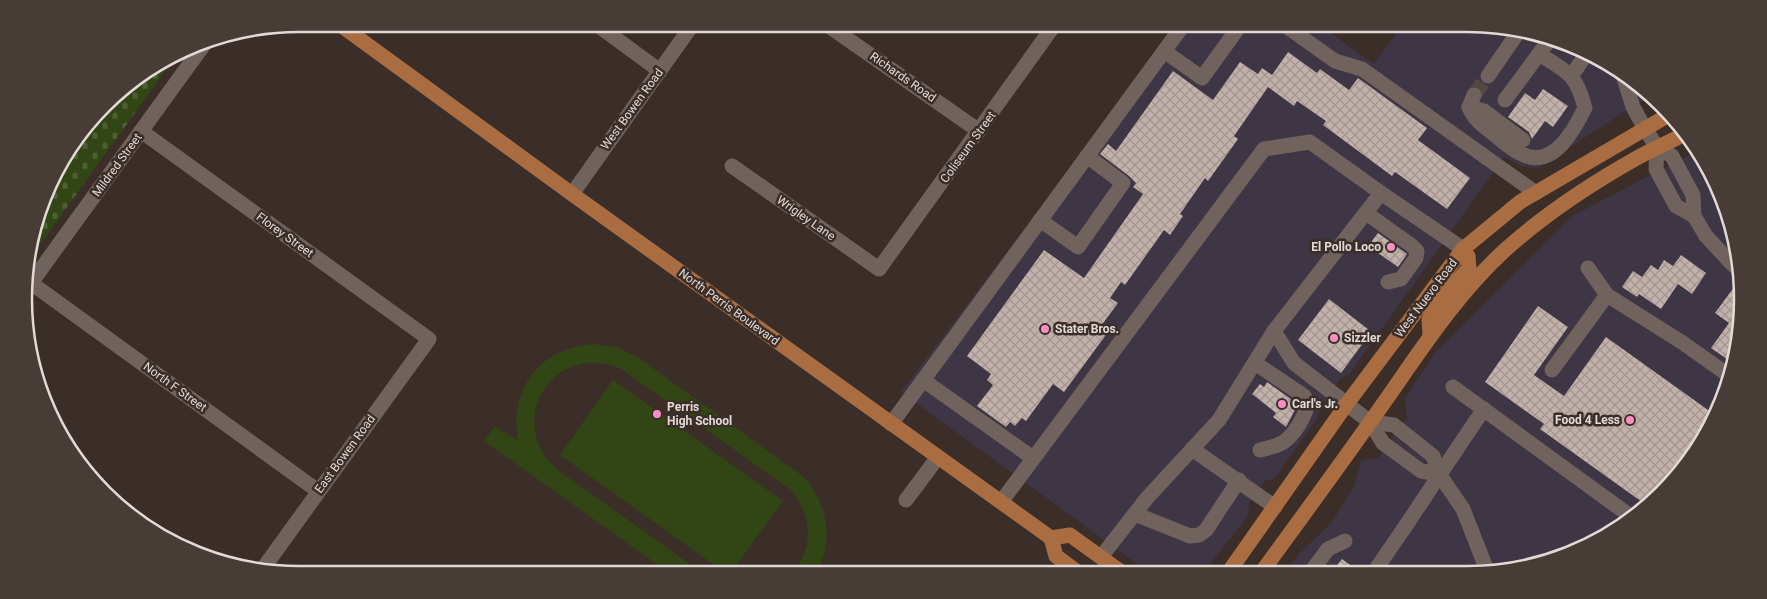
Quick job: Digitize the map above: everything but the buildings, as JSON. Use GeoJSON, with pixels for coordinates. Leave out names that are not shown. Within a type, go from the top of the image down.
{"type":"FeatureCollection","features":[{"type":"Feature","properties":{"kind":"main road","name":"North Perris Boulevard"},"geometry":{"type":"LineString","coordinates":[[350,32],[1051,538]]}},
{"type":"Feature","properties":{"kind":"main road","name":"West Nuevo Road"},"geometry":{"type":"LineString","coordinates":[[1234,566],[1346,405],[1463,249],[1520,202],[1663,118]]}},
{"type":"Feature","properties":{"kind":"main road","name":"West Nuevo Road"},"geometry":{"type":"LineString","coordinates":[[1267,566],[1430,336],[1461,296],[1485,270],[1528,230],[1583,190],[1657,147],[1679,137]]}},
{"type":"Feature","properties":{"kind":"main road"},"geometry":{"type":"LineString","coordinates":[[1430,336],[1430,320],[1439,302],[1469,268],[1468,256],[1463,249]]}},
{"type":"Feature","properties":{"kind":"main road"},"geometry":{"type":"LineString","coordinates":[[1069,566],[1056,556],[1051,538],[1070,535],[1113,566]]}},
{"type":"Feature","properties":{"kind":"street"},"geometry":{"type":"LineString","coordinates":[[607,32],[660,70]]}},
{"type":"Feature","properties":{"kind":"street","name":"West Bowen Road"},"geometry":{"type":"LineString","coordinates":[[572,194],[687,32]]}},
{"type":"Feature","properties":{"kind":"street","name":"Richards Road"},"geometry":{"type":"LineString","coordinates":[[837,32],[979,131]]}},
{"type":"Feature","properties":{"kind":"street","name":"Coliseum Street"},"geometry":{"type":"LineString","coordinates":[[879,269],[1049,32]]}},
{"type":"Feature","properties":{"kind":"street"},"geometry":{"type":"LineString","coordinates":[[891,424],[1178,32]]}},
{"type":"Feature","properties":{"kind":"street"},"geometry":{"type":"LineString","coordinates":[[1164,51],[1202,78],[1235,32]]}},
{"type":"Feature","properties":{"kind":"street"},"geometry":{"type":"LineString","coordinates":[[1295,32],[1335,60],[1362,69],[1536,193]]}},
{"type":"Feature","properties":{"kind":"street"},"geometry":{"type":"LineString","coordinates":[[1488,76],[1514,37]]}},
{"type":"Feature","properties":{"kind":"street"},"geometry":{"type":"LineString","coordinates":[[1506,100],[1545,45]]}},
{"type":"Feature","properties":{"kind":"street","name":"Mildred Street"},"geometry":{"type":"LineString","coordinates":[[33,279],[197,53]]}},
{"type":"Feature","properties":{"kind":"street"},"geometry":{"type":"LineString","coordinates":[[1539,54],[1572,75],[1579,87],[1582,97],[1585,108],[1566,139],[1549,155],[1536,157],[1524,155],[1501,140],[1472,116],[1471,101],[1526,142],[1544,149],[1552,141],[1582,97]]}},
{"type":"Feature","properties":{"kind":"street"},"geometry":{"type":"LineString","coordinates":[[1572,75],[1583,59]]}},
{"type":"Feature","properties":{"kind":"street"},"geometry":{"type":"LineString","coordinates":[[1626,85],[1633,107],[1657,147],[1656,169],[1676,206],[1694,216],[1706,236],[1732,264]]}},
{"type":"Feature","properties":{"kind":"street","name":"Florey Street"},"geometry":{"type":"LineString","coordinates":[[141,131],[429,338]]}},
{"type":"Feature","properties":{"kind":"street"},"geometry":{"type":"LineString","coordinates":[[1001,502],[1264,149],[1310,142],[1381,194],[1463,249]]}},
{"type":"Feature","properties":{"kind":"street"},"geometry":{"type":"LineString","coordinates":[[1040,220],[1078,247],[1123,182],[1087,156]]}},
{"type":"Feature","properties":{"kind":"street","name":"Wrigley Lane"},"geometry":{"type":"LineString","coordinates":[[732,166],[879,269]]}},
{"type":"Feature","properties":{"kind":"street"},"geometry":{"type":"LineString","coordinates":[[1101,557],[1135,514],[1219,420],[1274,331],[1381,194]]}},
{"type":"Feature","properties":{"kind":"street"},"geometry":{"type":"LineString","coordinates":[[1366,213],[1417,251],[1416,258],[1401,279],[1388,282]]}},
{"type":"Feature","properties":{"kind":"street"},"geometry":{"type":"LineString","coordinates":[[1588,268],[1607,295],[1683,343],[1724,372]]}},
{"type":"Feature","properties":{"kind":"street","name":"North F Street"},"geometry":{"type":"LineString","coordinates":[[33,288],[318,491]]}},
{"type":"Feature","properties":{"kind":"street"},"geometry":{"type":"LineString","coordinates":[[1552,370],[1607,295]]}},
{"type":"Feature","properties":{"kind":"street"},"geometry":{"type":"LineString","coordinates":[[1274,331],[1294,362],[1346,405],[1370,422],[1383,444],[1421,471],[1439,474]]}},
{"type":"Feature","properties":{"kind":"street","name":"East Bowen Road"},"geometry":{"type":"LineString","coordinates":[[266,564],[429,338]]}},
{"type":"Feature","properties":{"kind":"street"},"geometry":{"type":"LineString","coordinates":[[1255,363],[1304,396],[1308,403],[1306,413],[1289,437],[1280,444],[1260,450]]}},
{"type":"Feature","properties":{"kind":"street"},"geometry":{"type":"LineString","coordinates":[[923,380],[1033,458]]}},
{"type":"Feature","properties":{"kind":"street"},"geometry":{"type":"LineString","coordinates":[[1453,387],[1627,513]]}},
{"type":"Feature","properties":{"kind":"street"},"geometry":{"type":"LineString","coordinates":[[1378,566],[1484,409]]}},
{"type":"Feature","properties":{"kind":"street"},"geometry":{"type":"LineString","coordinates":[[1370,422],[1394,425],[1433,456],[1439,474],[1464,509],[1485,566]]}},
{"type":"Feature","properties":{"kind":"street"},"geometry":{"type":"LineString","coordinates":[[1192,449],[1239,480],[1275,507]]}},
{"type":"Feature","properties":{"kind":"street"},"geometry":{"type":"LineString","coordinates":[[906,500],[938,457]]}},
{"type":"Feature","properties":{"kind":"street"},"geometry":{"type":"LineString","coordinates":[[1135,514],[1190,536],[1199,535],[1206,530],[1239,480]]}},
{"type":"Feature","properties":{"kind":"street"},"geometry":{"type":"LineString","coordinates":[[1315,566],[1328,549],[1345,541]]}},
{"type":"Feature","properties":{"kind":"shaded area"},"geometry":{"type":"Polygon","coordinates":[[[1173,32],[1329,32],[1374,64],[1397,32],[1468,32],[1502,35],[1537,42],[1586,60],[1616,77],[1644,99],[1538,168],[1521,166],[1504,157],[1349,375],[1340,379],[1321,407],[1318,417],[1275,478],[1265,481],[1249,504],[1248,516],[1208,566],[1140,566],[901,392],[1173,32]]]}},
{"type":"Feature","properties":{"kind":"shaded area"},"geometry":{"type":"Polygon","coordinates":[[[1692,154],[1714,197],[1725,230],[1732,265],[1734,317],[1732,334],[1725,369],[1707,418],[1690,448],[1668,476],[1644,500],[1616,522],[1586,539],[1537,557],[1485,566],[1290,566],[1299,554],[1331,523],[1354,487],[1361,461],[1378,458],[1407,418],[1405,398],[1435,353],[1574,215],[1692,154]]]}},
{"type":"Feature","properties":{"kind":"green space"},"geometry":{"type":"Polygon","coordinates":[[[168,67],[38,247],[53,197],[77,151],[99,123],[123,99],[151,77],[168,67]]]}},
{"type":"Feature","properties":{"kind":"green space"},"geometry":{"type":"Polygon","coordinates":[[[593,344],[617,347],[639,358],[804,477],[819,499],[826,524],[827,537],[825,549],[819,566],[798,566],[804,554],[808,532],[804,510],[791,490],[620,368],[596,363],[574,366],[556,376],[543,392],[535,411],[535,431],[542,452],[559,471],[693,566],[659,566],[484,441],[495,426],[518,441],[516,422],[518,404],[532,374],[543,363],[557,354],[574,347],[593,344]]]}},
{"type":"Feature","properties":{"kind":"green space"},"geometry":{"type":"Polygon","coordinates":[[[613,380],[783,501],[736,566],[716,566],[560,455],[613,380]]]}},
{"type":"Feature","properties":{"kind":"tunnel"},"geometry":{"type":"LineString","coordinates":[[1474,95],[1488,76]]}},
{"type":"Feature","properties":{"kind":"place","name":"El Pollo Loco"},"geometry":{"type":"Point","coordinates":[1391,247]}},
{"type":"Feature","properties":{"kind":"place","name":"Stater Bros."},"geometry":{"type":"Point","coordinates":[1045,329]}},
{"type":"Feature","properties":{"kind":"place","name":"Sizzler"},"geometry":{"type":"Point","coordinates":[1334,338]}},
{"type":"Feature","properties":{"kind":"place","name":"Carl's Jr."},"geometry":{"type":"Point","coordinates":[1282,404]}},
{"type":"Feature","properties":{"kind":"place","name":"Perris High School"},"geometry":{"type":"Point","coordinates":[657,414]}},
{"type":"Feature","properties":{"kind":"place","name":"Food 4 Less"},"geometry":{"type":"Point","coordinates":[1630,420]}}]}
